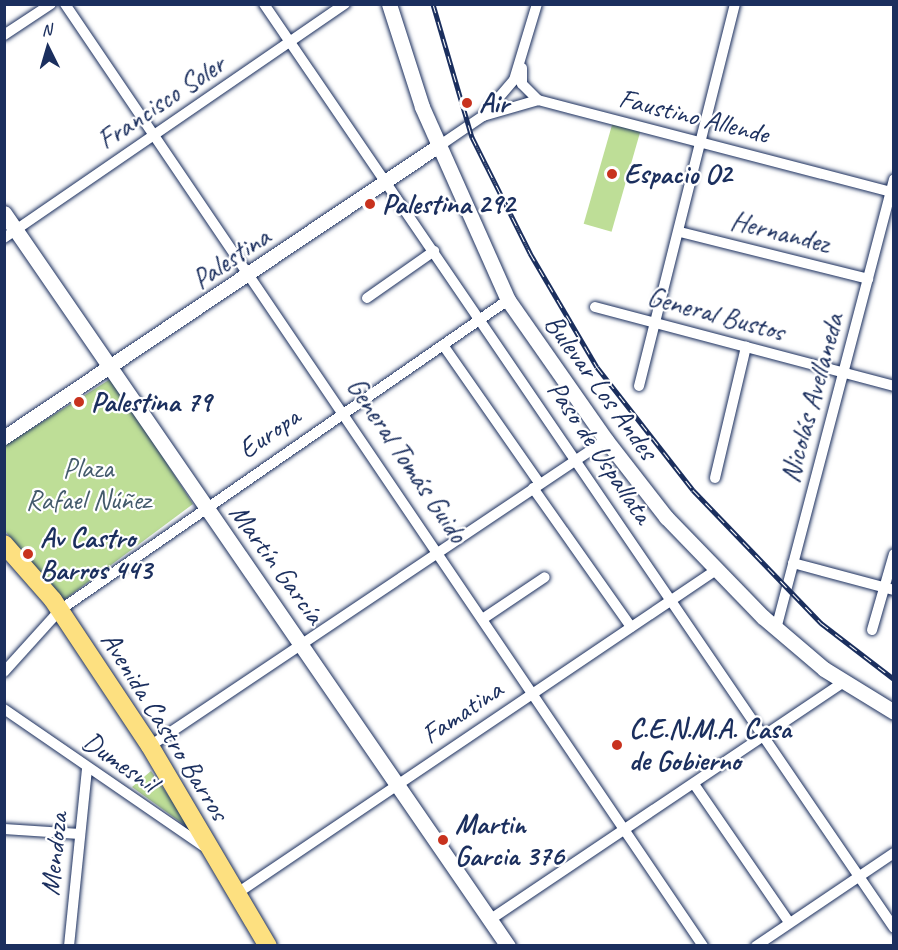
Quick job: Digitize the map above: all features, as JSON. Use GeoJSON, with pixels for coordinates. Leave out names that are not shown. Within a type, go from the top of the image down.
{"type":"FeatureCollection","features":[{"type":"Feature","properties":{"kind":"main road","name":"Bulevar Los Andes"},"geometry":{"type":"LineString","coordinates":[[388,4],[439,146],[508,300],[606,440],[716,570],[776,629],[844,682],[894,712]]}},
{"type":"Feature","properties":{"kind":"main road","name":"Martín García"},"geometry":{"type":"LineString","coordinates":[[4,213],[10,234],[111,367],[205,507],[302,641],[508,945]]}},
{"type":"Feature","properties":{"kind":"main road","name":"Avenida Castro Barros"},"geometry":{"type":"LineString","coordinates":[[4,544],[60,610],[150,746],[268,945]]}},
{"type":"Feature","properties":{"kind":"street"},"geometry":{"type":"LineString","coordinates":[[4,35],[51,4]]}},
{"type":"Feature","properties":{"kind":"street","name":"General Tomás Guido"},"geometry":{"type":"LineString","coordinates":[[65,4],[345,410],[703,945]]}},
{"type":"Feature","properties":{"kind":"street","name":"Paso de Uspallata"},"geometry":{"type":"LineString","coordinates":[[264,4],[481,318],[894,928]]}},
{"type":"Feature","properties":{"kind":"street","name":"Francisco Soler"},"geometry":{"type":"LineString","coordinates":[[10,234],[345,4]]}},
{"type":"Feature","properties":{"kind":"street"},"geometry":{"type":"LineString","coordinates":[[483,116],[514,80],[537,4]]}},
{"type":"Feature","properties":{"kind":"street"},"geometry":{"type":"LineString","coordinates":[[639,386],[680,232],[735,4]]}},
{"type":"Feature","properties":{"kind":"street"},"geometry":{"type":"LineString","coordinates":[[483,116],[538,100],[522,84],[522,59]]}},
{"type":"Feature","properties":{"kind":"street","name":"Faustino Allende"},"geometry":{"type":"LineString","coordinates":[[538,100],[892,192]]}},
{"type":"Feature","properties":{"kind":"street","name":"Palestina"},"geometry":{"type":"LineString","coordinates":[[4,438],[251,275],[483,116]]}},
{"type":"Feature","properties":{"kind":"street","name":"Nicolás Avellaneda"},"geometry":{"type":"LineString","coordinates":[[776,629],[894,179]]}},
{"type":"Feature","properties":{"kind":"street","name":"Hernandez"},"geometry":{"type":"LineString","coordinates":[[680,232],[868,279]]}},
{"type":"Feature","properties":{"kind":"street"},"geometry":{"type":"LineString","coordinates":[[367,298],[434,251]]}},
{"type":"Feature","properties":{"kind":"street","name":"Europa"},"geometry":{"type":"LineString","coordinates":[[4,672],[60,610],[345,410],[508,300]]}},
{"type":"Feature","properties":{"kind":"street","name":"General Bustos"},"geometry":{"type":"LineString","coordinates":[[596,307],[894,386]]}},
{"type":"Feature","properties":{"kind":"street"},"geometry":{"type":"LineString","coordinates":[[443,345],[631,627]]}},
{"type":"Feature","properties":{"kind":"street"},"geometry":{"type":"LineString","coordinates":[[715,478],[746,346]]}},
{"type":"Feature","properties":{"kind":"street"},"geometry":{"type":"LineString","coordinates":[[150,746],[302,641],[606,440]]}},
{"type":"Feature","properties":{"kind":"street"},"geometry":{"type":"LineString","coordinates":[[872,630],[889,588],[894,554]]}},
{"type":"Feature","properties":{"kind":"street"},"geometry":{"type":"LineString","coordinates":[[793,563],[889,588]]}},
{"type":"Feature","properties":{"kind":"street","name":"Famatina"},"geometry":{"type":"LineString","coordinates":[[236,894],[716,570]]}},
{"type":"Feature","properties":{"kind":"street"},"geometry":{"type":"LineString","coordinates":[[484,618],[545,577]]}},
{"type":"Feature","properties":{"kind":"street"},"geometry":{"type":"LineString","coordinates":[[491,919],[844,682]]}},
{"type":"Feature","properties":{"kind":"street","name":"Dumesnil"},"geometry":{"type":"LineString","coordinates":[[4,709],[211,851]]}},
{"type":"Feature","properties":{"kind":"street","name":"Mendoza"},"geometry":{"type":"LineString","coordinates":[[69,945],[87,768]]}},
{"type":"Feature","properties":{"kind":"street"},"geometry":{"type":"LineString","coordinates":[[694,784],[789,922]]}},
{"type":"Feature","properties":{"kind":"street"},"geometry":{"type":"LineString","coordinates":[[4,829],[80,834]]}},
{"type":"Feature","properties":{"kind":"street"},"geometry":{"type":"LineString","coordinates":[[756,945],[894,853]]}},
{"type":"Feature","properties":{"kind":"green space","name":"Espacio O2"},"geometry":{"type":"Polygon","coordinates":[[[614,118],[642,126],[612,232],[584,224],[614,118]]]}},
{"type":"Feature","properties":{"kind":"green space","name":"Plaza Rafael Núñez"},"geometry":{"type":"Polygon","coordinates":[[[112,378],[193,504],[64,600],[5,531],[4,446],[112,378]]]}},
{"type":"Feature","properties":{"kind":"green space"},"geometry":{"type":"Polygon","coordinates":[[[151,771],[194,832],[132,787],[151,771]]]}},
{"type":"Feature","properties":{"kind":"railway"},"geometry":{"type":"LineString","coordinates":[[433,4],[472,137],[530,253],[597,367],[693,490],[821,623],[894,679]]}},
{"type":"Feature","properties":{"kind":"place","name":"Air"},"geometry":{"type":"Point","coordinates":[467,103]}},
{"type":"Feature","properties":{"kind":"place","name":"Espacio O2"},"geometry":{"type":"Point","coordinates":[612,174]}},
{"type":"Feature","properties":{"kind":"place","name":"Palestina 292"},"geometry":{"type":"Point","coordinates":[370,204]}},
{"type":"Feature","properties":{"kind":"place","name":"Palestina 79"},"geometry":{"type":"Point","coordinates":[79,402]}},
{"type":"Feature","properties":{"kind":"place","name":"Av Castro Barros 443"},"geometry":{"type":"Point","coordinates":[28,554]}},
{"type":"Feature","properties":{"kind":"place","name":"C.E.N.M.A. Casa de Gobierno"},"geometry":{"type":"Point","coordinates":[617,745]}},
{"type":"Feature","properties":{"kind":"place","name":"Martin Garcia 376"},"geometry":{"type":"Point","coordinates":[443,840]}}]}
